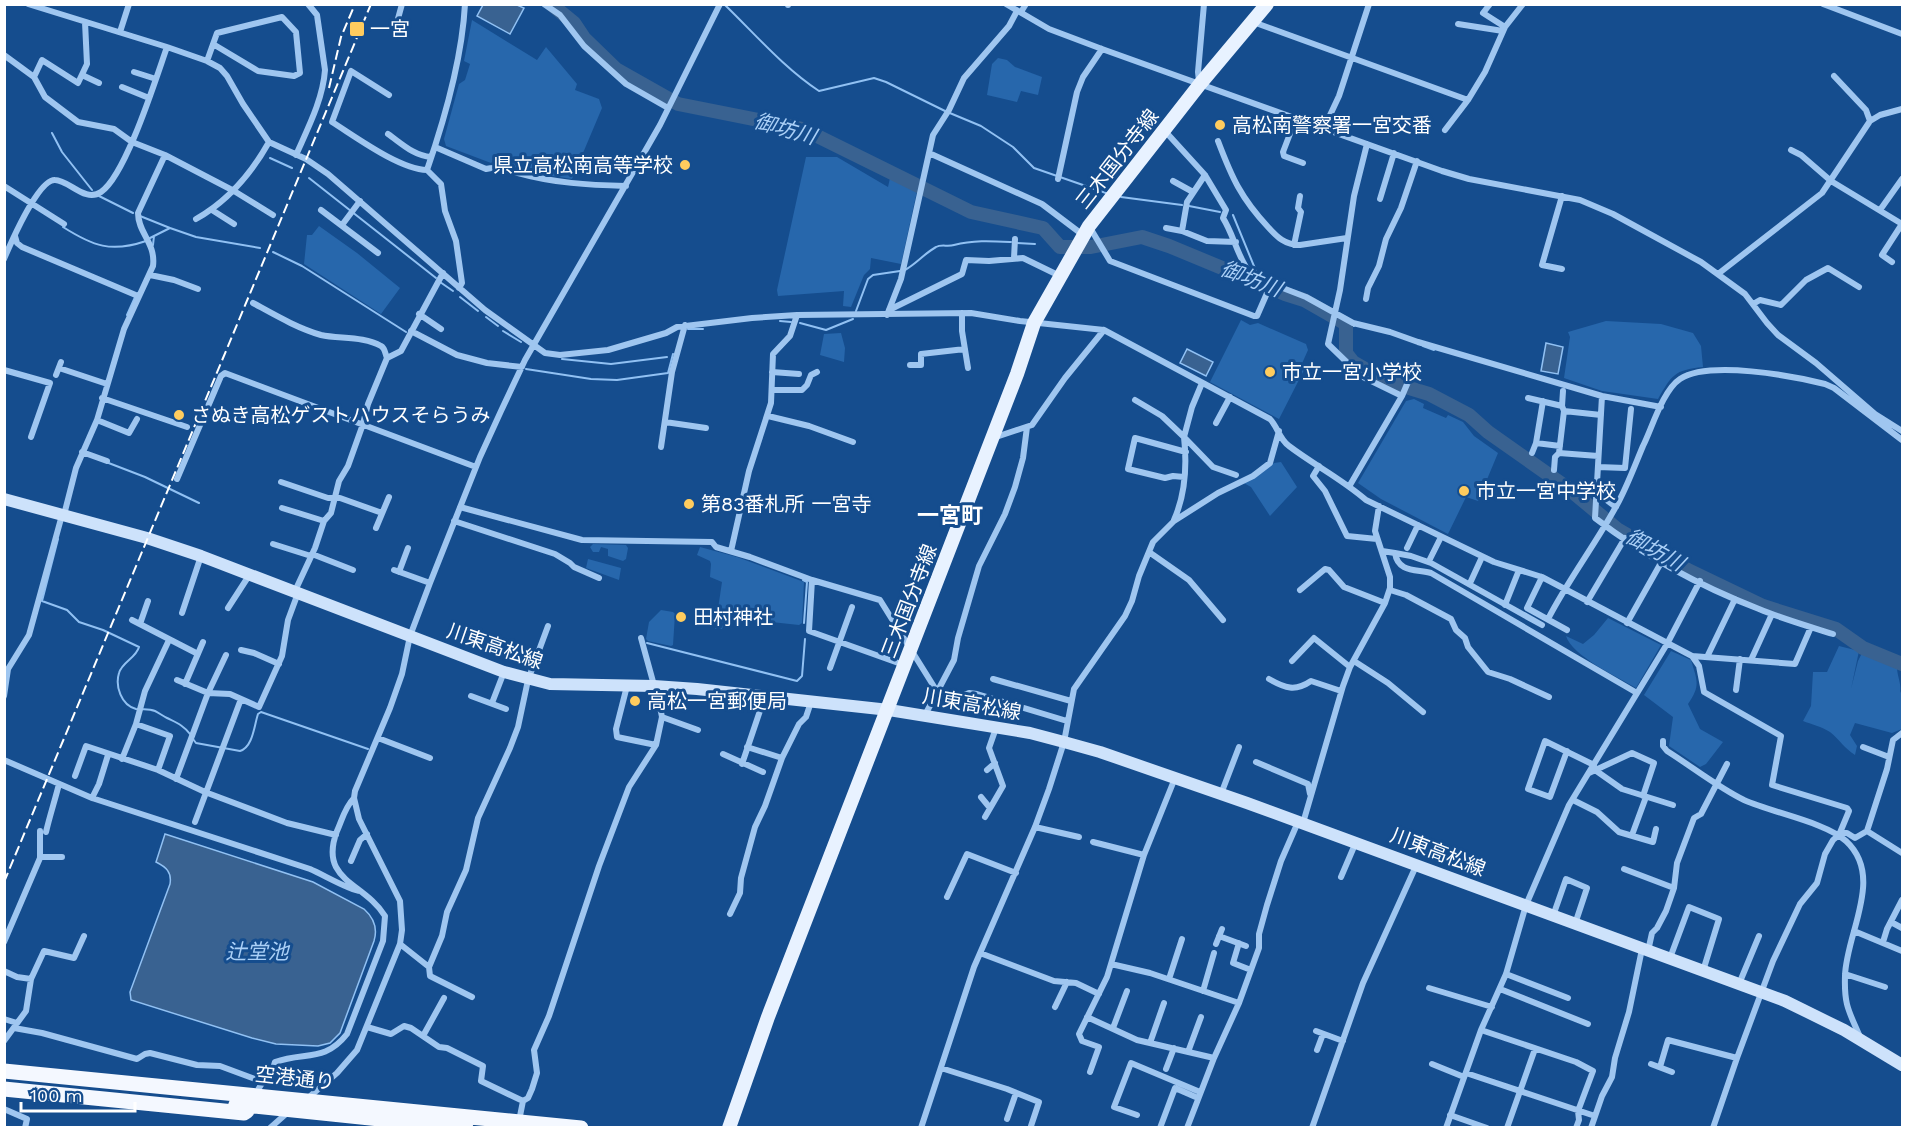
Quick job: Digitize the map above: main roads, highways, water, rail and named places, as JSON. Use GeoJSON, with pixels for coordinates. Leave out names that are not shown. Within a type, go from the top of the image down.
{"type":"FeatureCollection","features":[{"type":"Feature","properties":{"kind":"highway"},"geometry":{"type":"LineString","coordinates":[[4,1065],[245,1090],[257,1095],[244,1113],[4,1089]]}},
{"type":"Feature","properties":{"kind":"highway","name":"空港通り"},"geometry":{"type":"LineString","coordinates":[[4,1071],[79,1083]]}},
{"type":"Feature","properties":{"kind":"highway","name":"空港通り"},"geometry":{"type":"LineString","coordinates":[[4,1081],[79,1083],[257,1095],[581,1128]]}},
{"type":"Feature","properties":{"kind":"highway","name":"空港通り"},"geometry":{"type":"LineString","coordinates":[[257,1095],[292,1110],[393,1124],[465,1128]]}},
{"type":"Feature","properties":{"kind":"main road","name":"三木国分寺線"},"geometry":{"type":"LineString","coordinates":[[729,1128],[772,1006],[889,710],[1017,374],[1034,323],[1081,239],[1163,130],[1267,4]]}},
{"type":"Feature","properties":{"kind":"main road","name":"川東高松線"},"geometry":{"type":"LineString","coordinates":[[4,499],[153,540],[201,556],[528,680],[549,684],[654,686],[812,701],[925,715],[1065,742],[1301,822],[1739,984],[1814,1014],[1902,1065]]}},
{"type":"Feature","properties":{"kind":"water"},"geometry":{"type":"Polygon","coordinates":[[[483,5],[517,5],[524,8],[510,34],[477,16],[483,5]]]}},
{"type":"Feature","properties":{"kind":"water"},"geometry":{"type":"Polygon","coordinates":[[[1546,343],[1563,347],[1558,374],[1541,371],[1546,343]]]}},
{"type":"Feature","properties":{"kind":"water"},"geometry":{"type":"Polygon","coordinates":[[[1187,349],[1213,362],[1206,376],[1180,363],[1187,349]]]}},
{"type":"Feature","properties":{"kind":"water","name":"辻堂池"},"geometry":{"type":"Polygon","coordinates":[[[165,834],[313,882],[364,909],[370,916],[375,928],[374,941],[340,1033],[330,1043],[318,1046],[276,1044],[131,1000],[130,992],[170,884],[168,870],[156,862],[165,834]]]}},
{"type":"Feature","properties":{"kind":"waterway","name":"御坊川"},"geometry":{"type":"LineString","coordinates":[[551,4],[574,23],[584,38],[616,69],[678,104],[803,129],[971,212],[1043,228],[1060,247],[1091,247],[1142,237],[1304,300],[1346,324],[1346,353],[1353,362],[1374,374],[1429,394],[1469,415],[1488,432],[1569,489],[1617,529],[1688,570],[1763,606],[1836,629],[1863,648],[1902,664]]}},
{"type":"Feature","properties":{"kind":"waterway"},"geometry":{"type":"LineString","coordinates":[[725,5],[782,61],[819,91],[874,78],[886,82],[981,126],[1013,147],[1034,168],[1106,193]]}},
{"type":"Feature","properties":{"kind":"waterway"},"geometry":{"type":"LineString","coordinates":[[52,133],[62,152],[92,190]]}},
{"type":"Feature","properties":{"kind":"waterway"},"geometry":{"type":"LineString","coordinates":[[270,158],[292,168]]}},
{"type":"Feature","properties":{"kind":"waterway"},"geometry":{"type":"LineString","coordinates":[[309,178],[436,278]]}},
{"type":"Feature","properties":{"kind":"waterway"},"geometry":{"type":"LineString","coordinates":[[99,196],[133,213]]}},
{"type":"Feature","properties":{"kind":"waterway"},"geometry":{"type":"LineString","coordinates":[[1121,197],[1182,205]]}},
{"type":"Feature","properties":{"kind":"waterway"},"geometry":{"type":"LineString","coordinates":[[1189,206],[1220,212]]}},
{"type":"Feature","properties":{"kind":"waterway"},"geometry":{"type":"LineString","coordinates":[[1233,215],[1256,271]]}},
{"type":"Feature","properties":{"kind":"waterway"},"geometry":{"type":"LineString","coordinates":[[140,216],[170,228]]}},
{"type":"Feature","properties":{"kind":"waterway"},"geometry":{"type":"LineString","coordinates":[[63,227],[84,239],[103,246],[122,247],[146,241]]}},
{"type":"Feature","properties":{"kind":"waterway"},"geometry":{"type":"LineString","coordinates":[[150,238],[170,228],[196,237],[260,248]]}},
{"type":"Feature","properties":{"kind":"waterway"},"geometry":{"type":"LineString","coordinates":[[153,245],[154,236]]}},
{"type":"Feature","properties":{"kind":"waterway"},"geometry":{"type":"LineString","coordinates":[[905,270],[938,246],[989,241],[1011,242]]}},
{"type":"Feature","properties":{"kind":"waterway"},"geometry":{"type":"LineString","coordinates":[[1017,243],[1035,244]]}},
{"type":"Feature","properties":{"kind":"waterway"},"geometry":{"type":"LineString","coordinates":[[273,252],[302,266],[406,332]]}},
{"type":"Feature","properties":{"kind":"waterway"},"geometry":{"type":"LineString","coordinates":[[856,311],[868,279],[873,275],[900,271]]}},
{"type":"Feature","properties":{"kind":"waterway"},"geometry":{"type":"LineString","coordinates":[[440,282],[453,291]]}},
{"type":"Feature","properties":{"kind":"waterway"},"geometry":{"type":"LineString","coordinates":[[127,315],[136,295]]}},
{"type":"Feature","properties":{"kind":"waterway"},"geometry":{"type":"LineString","coordinates":[[460,297],[478,311]]}},
{"type":"Feature","properties":{"kind":"waterway"},"geometry":{"type":"LineString","coordinates":[[486,317],[498,326]]}},
{"type":"Feature","properties":{"kind":"waterway"},"geometry":{"type":"LineString","coordinates":[[800,323],[826,330],[853,319]]}},
{"type":"Feature","properties":{"kind":"waterway"},"geometry":{"type":"LineString","coordinates":[[780,321],[791,322]]}},
{"type":"Feature","properties":{"kind":"waterway"},"geometry":{"type":"LineString","coordinates":[[1346,324],[1354,326]]}},
{"type":"Feature","properties":{"kind":"waterway"},"geometry":{"type":"LineString","coordinates":[[688,329],[703,329]]}},
{"type":"Feature","properties":{"kind":"waterway"},"geometry":{"type":"LineString","coordinates":[[503,331],[521,342]]}},
{"type":"Feature","properties":{"kind":"waterway"},"geometry":{"type":"LineString","coordinates":[[1423,346],[1434,350]]}},
{"type":"Feature","properties":{"kind":"waterway"},"geometry":{"type":"LineString","coordinates":[[526,369],[591,379],[617,380],[668,373],[673,354]]}},
{"type":"Feature","properties":{"kind":"waterway"},"geometry":{"type":"LineString","coordinates":[[562,359],[611,364],[667,357]]}},
{"type":"Feature","properties":{"kind":"waterway"},"geometry":{"type":"LineString","coordinates":[[106,462],[145,477],[199,503]]}},
{"type":"Feature","properties":{"kind":"waterway"},"geometry":{"type":"LineString","coordinates":[[58,539],[42,601],[67,610],[79,622],[103,630],[139,647],[119,673],[120,694],[126,704],[131,707],[155,711],[185,728],[190,734]]}},
{"type":"Feature","properties":{"kind":"waterway"},"geometry":{"type":"LineString","coordinates":[[803,580],[807,582],[804,623]]}},
{"type":"Feature","properties":{"kind":"waterway"},"geometry":{"type":"LineString","coordinates":[[647,643],[797,681],[802,676],[805,639]]}},
{"type":"Feature","properties":{"kind":"waterway"},"geometry":{"type":"LineString","coordinates":[[193,739],[196,743],[240,751],[248,745],[258,714],[261,712],[368,749]]}},
{"type":"Feature","properties":{"kind":"railway"},"geometry":{"type":"LineString","coordinates":[[329,88],[341,37],[355,4]]}},
{"type":"Feature","properties":{"kind":"railway"},"geometry":{"type":"LineString","coordinates":[[4,882],[371,4]]}},
{"type":"Feature","properties":{"kind":"place","name":"一宮"},"geometry":{"type":"Point","coordinates":[357,29]}},
{"type":"Feature","properties":{"kind":"place","name":"高松南警察署一宮交番"},"geometry":{"type":"Point","coordinates":[1220,125]}},
{"type":"Feature","properties":{"kind":"place","name":"県立高松南高等学校"},"geometry":{"type":"Point","coordinates":[685,165]}},
{"type":"Feature","properties":{"kind":"place","name":"市立一宮小学校"},"geometry":{"type":"Point","coordinates":[1270,372]}},
{"type":"Feature","properties":{"kind":"place","name":"さぬき高松ゲストハウスそらうみ"},"geometry":{"type":"Point","coordinates":[179,415]}},
{"type":"Feature","properties":{"kind":"place","name":"市立一宮中学校"},"geometry":{"type":"Point","coordinates":[1464,491]}},
{"type":"Feature","properties":{"kind":"place","name":"第83番札所 一宮寺"},"geometry":{"type":"Point","coordinates":[689,504]}},
{"type":"Feature","properties":{"kind":"place","name":"田村神社"},"geometry":{"type":"Point","coordinates":[681,617]}},
{"type":"Feature","properties":{"kind":"place","name":"高松一宮郵便局"},"geometry":{"type":"Point","coordinates":[635,701]}},
{"type":"Feature","properties":{"kind":"district","name":"一宮町"},"geometry":{"type":"Point","coordinates":[950,515]}}]}
